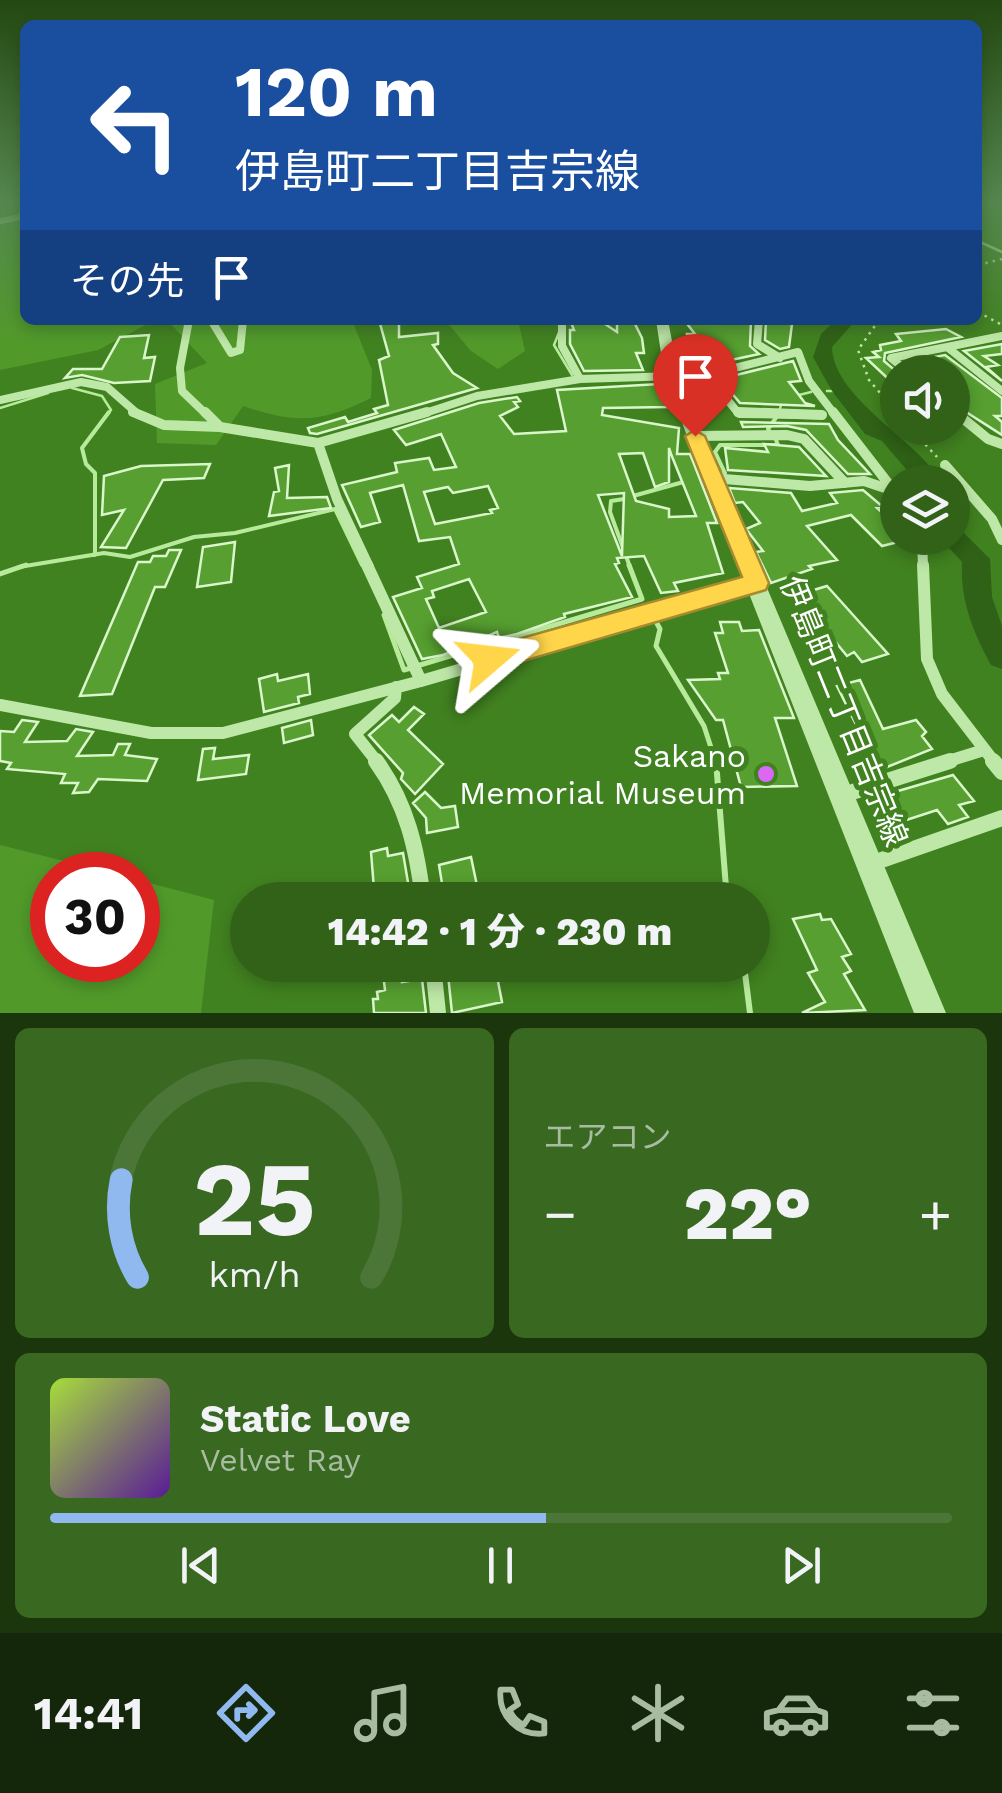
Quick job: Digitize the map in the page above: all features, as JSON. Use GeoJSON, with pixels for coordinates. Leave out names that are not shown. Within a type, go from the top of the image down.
{"type":"FeatureCollection","features":[{"type":"Feature","properties":{"kind":"street"},"geometry":{"type":"LineString","coordinates":[[188,325],[180,368],[182,391],[220,427]]}},
{"type":"Feature","properties":{"kind":"street"},"geometry":{"type":"LineString","coordinates":[[215,325],[231,353],[240,350],[243,325]]}},
{"type":"Feature","properties":{"kind":"street"},"geometry":{"type":"LineString","coordinates":[[562,325],[562,346],[580,378]]}},
{"type":"Feature","properties":{"kind":"street","name":"伊島町二丁目吉宗線"},"geometry":{"type":"LineString","coordinates":[[663,325],[671,373],[695,436],[930,1013]]}},
{"type":"Feature","properties":{"kind":"street"},"geometry":{"type":"LineString","coordinates":[[758,325],[756,344],[780,358]]}},
{"type":"Feature","properties":{"kind":"street"},"geometry":{"type":"LineString","coordinates":[[893,355],[1002,336]]}},
{"type":"Feature","properties":{"kind":"street"},"geometry":{"type":"LineString","coordinates":[[947,348],[1002,391]]}},
{"type":"Feature","properties":{"kind":"street"},"geometry":{"type":"LineString","coordinates":[[0,400],[81,382],[107,387],[132,412],[164,426],[220,427],[318,442],[360,434],[477,396],[580,378],[707,375],[798,352],[809,381],[880,473]]}},
{"type":"Feature","properties":{"kind":"street"},"geometry":{"type":"LineString","coordinates":[[707,375],[739,414],[822,415]]}},
{"type":"Feature","properties":{"kind":"street"},"geometry":{"type":"LineString","coordinates":[[970,424],[988,439],[1002,444]]}},
{"type":"Feature","properties":{"kind":"street"},"geometry":{"type":"LineString","coordinates":[[695,436],[772,435],[804,439],[844,483]]}},
{"type":"Feature","properties":{"kind":"street"},"geometry":{"type":"LineString","coordinates":[[318,442],[337,499],[416,672]]}},
{"type":"Feature","properties":{"kind":"street"},"geometry":{"type":"LineString","coordinates":[[712,478],[734,476],[790,486],[864,482],[880,488]]}},
{"type":"Feature","properties":{"kind":"street"},"geometry":{"type":"LineString","coordinates":[[970,494],[992,519],[1002,540]]}},
{"type":"Feature","properties":{"kind":"street"},"geometry":{"type":"LineString","coordinates":[[923,555],[927,659],[942,694],[1002,772]]}},
{"type":"Feature","properties":{"kind":"street"},"geometry":{"type":"LineString","coordinates":[[0,705],[151,734],[196,736],[254,726],[396,687],[416,672],[757,583]]}},
{"type":"Feature","properties":{"kind":"street"},"geometry":{"type":"LineString","coordinates":[[396,687],[395,698],[355,734],[386,770],[414,828],[421,882]]}},
{"type":"Feature","properties":{"kind":"street"},"geometry":{"type":"LineString","coordinates":[[844,795],[984,750]]}},
{"type":"Feature","properties":{"kind":"street"},"geometry":{"type":"LineString","coordinates":[[872,864],[1002,818]]}},
{"type":"Feature","properties":{"kind":"street"},"geometry":{"type":"LineString","coordinates":[[435,982],[438,1013]]}},
{"type":"Feature","properties":{"kind":"path"},"geometry":{"type":"LineString","coordinates":[[876,325],[858,350],[869,380],[880,393]]}},
{"type":"Feature","properties":{"kind":"path"},"geometry":{"type":"LineString","coordinates":[[926,445],[945,465]]}},
{"type":"Feature","properties":{"kind":"green space"},"geometry":{"type":"Polygon","coordinates":[[[0,249],[20,249],[20,325],[146,325],[98,350],[0,370],[0,249]]]}},
{"type":"Feature","properties":{"kind":"green space"},"geometry":{"type":"Polygon","coordinates":[[[172,325],[354,325],[372,370],[371,398],[337,412],[308,418],[278,416],[243,406],[216,445],[157,443],[155,384],[207,363],[172,325]]]}},
{"type":"Feature","properties":{"kind":"green space"},"geometry":{"type":"Polygon","coordinates":[[[449,325],[519,325],[525,351],[498,369],[471,351],[449,325]]]}},
{"type":"Feature","properties":{"kind":"green space"},"geometry":{"type":"Polygon","coordinates":[[[0,845],[30,852],[30,982],[160,982],[160,886],[214,900],[201,1013],[0,1013],[0,845]]]}},
{"type":"Feature","properties":{"kind":"building"},"geometry":{"type":"Polygon","coordinates":[[[380,325],[399,325],[399,337],[438,333],[438,344],[433,345],[453,373],[477,388],[310,433],[308,428],[345,417],[348,422],[377,413],[374,409],[388,405],[379,360],[389,356],[380,325]]]}},
{"type":"Feature","properties":{"kind":"building"},"geometry":{"type":"Polygon","coordinates":[[[572,325],[606,325],[617,332],[617,325],[636,325],[642,338],[644,353],[636,353],[643,370],[584,371],[570,344],[570,330],[574,330],[572,325]]]}},
{"type":"Feature","properties":{"kind":"building"},"geometry":{"type":"Polygon","coordinates":[[[688,325],[751,325],[750,346],[759,354],[694,368],[687,334],[695,334],[688,325]]]}},
{"type":"Feature","properties":{"kind":"building"},"geometry":{"type":"Polygon","coordinates":[[[766,325],[792,325],[789,347],[780,349],[765,340],[766,325]]]}},
{"type":"Feature","properties":{"kind":"building"},"geometry":{"type":"Polygon","coordinates":[[[946,329],[961,337],[880,355],[880,371],[866,358],[879,357],[873,352],[881,350],[880,345],[901,341],[896,334],[946,329]]]}},
{"type":"Feature","properties":{"kind":"building"},"geometry":{"type":"Polygon","coordinates":[[[149,335],[144,358],[155,357],[150,381],[114,383],[82,375],[65,378],[73,369],[102,369],[120,337],[149,335]]]}},
{"type":"Feature","properties":{"kind":"building"},"geometry":{"type":"Polygon","coordinates":[[[1002,344],[1002,354],[984,356],[998,365],[986,367],[1002,381],[970,355],[964,351],[1002,344]]]}},
{"type":"Feature","properties":{"kind":"building"},"geometry":{"type":"Polygon","coordinates":[[[793,361],[801,381],[789,382],[805,403],[815,406],[740,403],[720,379],[793,361]]]}},
{"type":"Feature","properties":{"kind":"building"},"geometry":{"type":"Polygon","coordinates":[[[970,374],[1002,398],[1002,416],[995,416],[1002,422],[1002,435],[970,415],[970,374]]]}},
{"type":"Feature","properties":{"kind":"building"},"geometry":{"type":"Polygon","coordinates":[[[659,384],[667,407],[603,408],[602,415],[679,428],[677,454],[690,454],[717,523],[707,523],[723,573],[674,583],[678,591],[661,593],[644,556],[617,558],[619,563],[615,564],[632,597],[564,614],[565,617],[517,634],[499,638],[497,632],[443,655],[422,659],[393,597],[422,588],[417,577],[459,564],[450,537],[419,541],[403,485],[370,493],[380,522],[361,527],[342,485],[397,472],[395,463],[429,458],[434,470],[456,467],[441,434],[406,445],[394,430],[479,403],[517,397],[520,401],[514,402],[518,407],[500,416],[514,434],[566,431],[557,390],[659,384]],[[669,448],[669,482],[655,487],[643,453],[619,454],[636,501],[669,509],[669,517],[696,516],[669,448]],[[488,486],[453,493],[448,487],[424,492],[435,524],[492,513],[490,510],[498,508],[488,486]],[[624,493],[598,495],[622,556],[624,493]],[[469,579],[432,591],[434,597],[426,599],[439,628],[486,612],[469,579]]]}},
{"type":"Feature","properties":{"kind":"building"},"geometry":{"type":"Polygon","coordinates":[[[741,422],[829,424],[838,440],[870,474],[848,474],[806,430],[787,426],[743,427],[741,422]]]}},
{"type":"Feature","properties":{"kind":"building"},"geometry":{"type":"Polygon","coordinates":[[[764,444],[799,447],[826,476],[728,470],[725,448],[768,452],[764,444]]]}},
{"type":"Feature","properties":{"kind":"building"},"geometry":{"type":"Polygon","coordinates":[[[210,464],[204,478],[163,480],[126,548],[101,547],[124,510],[102,515],[104,476],[141,466],[210,464]]]}},
{"type":"Feature","properties":{"kind":"building"},"geometry":{"type":"Polygon","coordinates":[[[289,465],[287,498],[327,497],[331,508],[269,516],[274,492],[279,491],[275,468],[289,465]]]}},
{"type":"Feature","properties":{"kind":"building"},"geometry":{"type":"Polygon","coordinates":[[[729,488],[791,493],[802,511],[837,503],[830,493],[863,490],[880,504],[880,544],[851,515],[807,526],[837,560],[809,566],[812,569],[771,583],[756,552],[763,551],[746,529],[760,523],[743,502],[735,503],[729,488]]]}},
{"type":"Feature","properties":{"kind":"building"},"geometry":{"type":"Polygon","coordinates":[[[235,542],[231,582],[197,587],[203,547],[235,542]]]}},
{"type":"Feature","properties":{"kind":"building"},"geometry":{"type":"Polygon","coordinates":[[[169,550],[181,550],[165,587],[155,587],[112,694],[80,696],[138,562],[166,556],[169,550]]]}},
{"type":"Feature","properties":{"kind":"building"},"geometry":{"type":"Polygon","coordinates":[[[827,586],[888,654],[862,662],[854,652],[847,656],[797,595],[827,586]]]}},
{"type":"Feature","properties":{"kind":"building"},"geometry":{"type":"Polygon","coordinates":[[[720,622],[739,622],[742,631],[759,630],[794,718],[775,718],[797,786],[741,787],[723,720],[716,720],[688,680],[720,679],[718,673],[728,673],[715,633],[723,633],[720,622]]]}},
{"type":"Feature","properties":{"kind":"building"},"geometry":{"type":"Polygon","coordinates":[[[277,674],[278,681],[308,674],[310,694],[298,697],[299,703],[264,712],[259,679],[277,674]]]}},
{"type":"Feature","properties":{"kind":"building"},"geometry":{"type":"Polygon","coordinates":[[[860,680],[883,729],[916,720],[932,749],[867,775],[864,767],[869,765],[863,757],[871,755],[837,686],[860,680]]]}},
{"type":"Feature","properties":{"kind":"building"},"geometry":{"type":"Polygon","coordinates":[[[414,707],[424,714],[408,730],[443,764],[415,794],[401,779],[403,773],[369,735],[392,715],[399,722],[414,707]]]}},
{"type":"Feature","properties":{"kind":"building"},"geometry":{"type":"Polygon","coordinates":[[[22,720],[38,722],[25,742],[67,741],[76,729],[93,732],[77,756],[113,755],[118,744],[130,744],[125,755],[157,759],[147,781],[98,779],[89,792],[73,793],[78,783],[61,783],[65,774],[7,769],[11,763],[0,761],[0,731],[14,732],[22,720]]]}},
{"type":"Feature","properties":{"kind":"building"},"geometry":{"type":"Polygon","coordinates":[[[311,720],[313,735],[284,743],[282,728],[311,720]]]}},
{"type":"Feature","properties":{"kind":"building"},"geometry":{"type":"Polygon","coordinates":[[[215,748],[213,759],[249,755],[246,774],[198,780],[203,749],[215,748]]]}},
{"type":"Feature","properties":{"kind":"building"},"geometry":{"type":"Polygon","coordinates":[[[953,775],[974,801],[959,805],[968,817],[948,824],[937,810],[885,827],[867,800],[953,775]]]}},
{"type":"Feature","properties":{"kind":"building"},"geometry":{"type":"Polygon","coordinates":[[[425,792],[441,808],[455,806],[458,827],[427,833],[426,818],[413,803],[425,792]]]}},
{"type":"Feature","properties":{"kind":"building"},"geometry":{"type":"Polygon","coordinates":[[[387,848],[388,856],[403,853],[408,882],[373,882],[371,852],[387,848]]]}},
{"type":"Feature","properties":{"kind":"building"},"geometry":{"type":"Polygon","coordinates":[[[471,857],[476,882],[442,882],[439,865],[471,857]]]}},
{"type":"Feature","properties":{"kind":"building"},"geometry":{"type":"Polygon","coordinates":[[[820,914],[822,920],[831,919],[851,954],[842,957],[851,971],[844,974],[865,1010],[802,1013],[825,1002],[808,973],[817,970],[793,919],[820,914]]]}},
{"type":"Feature","properties":{"kind":"building"},"geometry":{"type":"Polygon","coordinates":[[[384,982],[422,982],[426,1013],[374,1013],[373,999],[378,999],[377,992],[385,990],[384,982]]]}},
{"type":"Feature","properties":{"kind":"building"},"geometry":{"type":"Polygon","coordinates":[[[449,982],[498,982],[502,1002],[452,1013],[449,982]]]}},
{"type":"Feature","properties":{"kind":"waterway"},"geometry":{"type":"LineString","coordinates":[[996,249],[1002,252]]}},
{"type":"Feature","properties":{"kind":"waterway"},"geometry":{"type":"LineString","coordinates":[[841,325],[830,334],[823,357],[842,391],[873,429],[890,436],[915,465]]}},
{"type":"Feature","properties":{"kind":"waterway"},"geometry":{"type":"LineString","coordinates":[[560,330],[554,345],[572,375]]}},
{"type":"Feature","properties":{"kind":"waterway"},"geometry":{"type":"LineString","coordinates":[[72,388],[102,396],[111,410],[107,415]]}},
{"type":"Feature","properties":{"kind":"waterway"},"geometry":{"type":"LineString","coordinates":[[827,391],[842,391]]}},
{"type":"Feature","properties":{"kind":"waterway"},"geometry":{"type":"LineString","coordinates":[[795,396],[811,392]]}},
{"type":"Feature","properties":{"kind":"waterway"},"geometry":{"type":"LineString","coordinates":[[0,408],[48,393]]}},
{"type":"Feature","properties":{"kind":"waterway"},"geometry":{"type":"LineString","coordinates":[[778,415],[782,402]]}},
{"type":"Feature","properties":{"kind":"waterway"},"geometry":{"type":"LineString","coordinates":[[95,554],[95,473],[86,464],[82,448],[109,412]]}},
{"type":"Feature","properties":{"kind":"waterway"},"geometry":{"type":"LineString","coordinates":[[770,432],[768,429],[778,415]]}},
{"type":"Feature","properties":{"kind":"waterway"},"geometry":{"type":"LineString","coordinates":[[720,474],[725,473],[715,452],[720,445],[778,445],[776,440]]}},
{"type":"Feature","properties":{"kind":"waterway"},"geometry":{"type":"LineString","coordinates":[[633,496],[687,481]]}},
{"type":"Feature","properties":{"kind":"waterway"},"geometry":{"type":"LineString","coordinates":[[624,499],[611,501],[610,512],[630,567]]}},
{"type":"Feature","properties":{"kind":"waterway"},"geometry":{"type":"LineString","coordinates":[[95,554],[130,557],[194,537],[235,533],[335,509],[362,565]]}},
{"type":"Feature","properties":{"kind":"waterway"},"geometry":{"type":"LineString","coordinates":[[970,553],[976,559],[981,609],[1002,656]]}},
{"type":"Feature","properties":{"kind":"waterway"},"geometry":{"type":"LineString","coordinates":[[21,567],[95,554]]}},
{"type":"Feature","properties":{"kind":"waterway"},"geometry":{"type":"LineString","coordinates":[[21,567],[26,565]]}},
{"type":"Feature","properties":{"kind":"waterway"},"geometry":{"type":"LineString","coordinates":[[420,665],[642,599],[629,565]]}},
{"type":"Feature","properties":{"kind":"waterway"},"geometry":{"type":"LineString","coordinates":[[0,574],[21,567]]}},
{"type":"Feature","properties":{"kind":"waterway"},"geometry":{"type":"LineString","coordinates":[[384,615],[404,670],[411,668]]}},
{"type":"Feature","properties":{"kind":"waterway"},"geometry":{"type":"LineString","coordinates":[[654,618],[660,629],[656,646],[704,726],[716,763]]}},
{"type":"Feature","properties":{"kind":"waterway"},"geometry":{"type":"LineString","coordinates":[[716,761],[726,882]]}},
{"type":"Feature","properties":{"kind":"waterway"},"geometry":{"type":"LineString","coordinates":[[746,982],[750,1013]]}},
{"type":"Feature","properties":{"kind":"place","name":"Sakano Memorial Museum"},"geometry":{"type":"Point","coordinates":[766,774]}},
{"type":"Feature","properties":{"kind":"route"},"geometry":{"type":"LineString","coordinates":[[489,659],[757,583],[695,436]]}}]}
